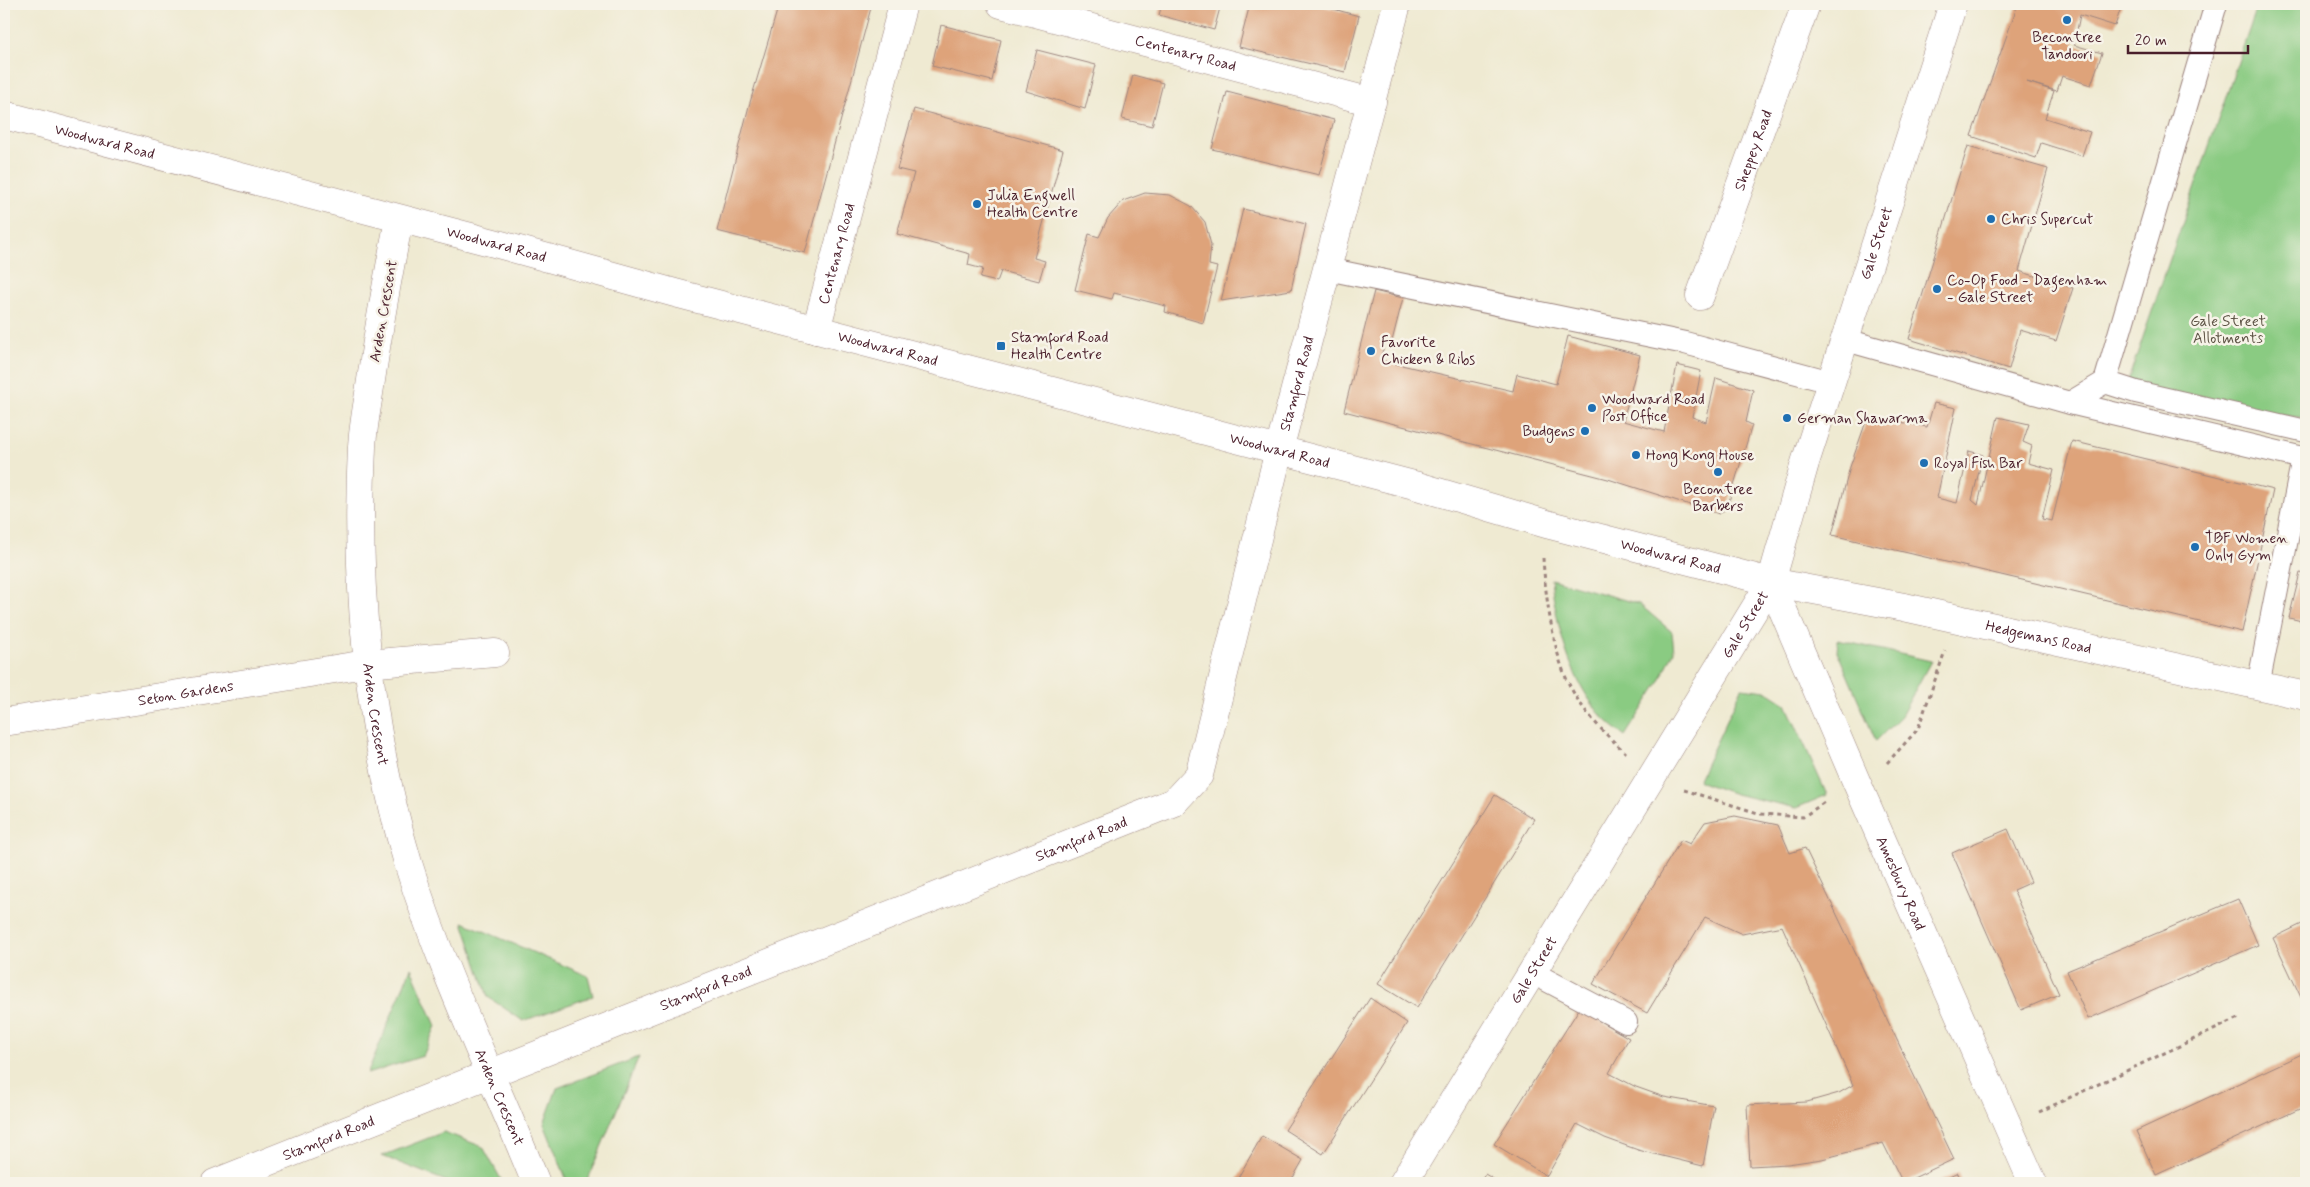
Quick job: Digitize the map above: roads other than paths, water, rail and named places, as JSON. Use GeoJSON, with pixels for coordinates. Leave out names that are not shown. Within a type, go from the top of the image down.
{"type":"FeatureCollection","features":[{"type":"Feature","properties":{"kind":"street","name":"Centenary Road"},"geometry":{"type":"LineString","coordinates":[[816,330],[903,4]]}},
{"type":"Feature","properties":{"kind":"street","name":"Centenary Road"},"geometry":{"type":"LineString","coordinates":[[1001,4],[1372,102]]}},
{"type":"Feature","properties":{"kind":"street","name":"Stamford Road"},"geometry":{"type":"LineString","coordinates":[[215,1183],[1174,802],[1199,775],[1279,450],[1397,4]]}},
{"type":"Feature","properties":{"kind":"street","name":"Sheppey Road"},"geometry":{"type":"LineString","coordinates":[[1700,296],[1806,4]]}},
{"type":"Feature","properties":{"kind":"street","name":"Gale Street"},"geometry":{"type":"LineString","coordinates":[[1403,1183],[1771,582],[1805,463],[1953,4]]}},
{"type":"Feature","properties":{"kind":"street","name":"Woodward Road"},"geometry":{"type":"LineString","coordinates":[[4,115],[399,220],[494,243],[675,294],[1414,485],[1550,525],[1771,582]]}},
{"type":"Feature","properties":{"kind":"street","name":"Arden Crescent"},"geometry":{"type":"LineString","coordinates":[[399,220],[379,319],[362,445],[361,569],[366,664],[391,800],[409,864],[458,999],[492,1074],[536,1183]]}},
{"type":"Feature","properties":{"kind":"street","name":"Hedgemans Road"},"geometry":{"type":"LineString","coordinates":[[1771,582],[1952,618],[2306,696]]}},
{"type":"Feature","properties":{"kind":"street","name":"Amesbury Road"},"geometry":{"type":"LineString","coordinates":[[1771,582],[1856,781],[2033,1183]]}},
{"type":"Feature","properties":{"kind":"street","name":"Seton Gardens"},"geometry":{"type":"LineString","coordinates":[[4,722],[366,664],[495,653]]}},
{"type":"Feature","properties":{"kind":"lane"},"geometry":{"type":"LineString","coordinates":[[2070,403],[2105,382],[2216,4]]}},
{"type":"Feature","properties":{"kind":"lane"},"geometry":{"type":"LineString","coordinates":[[1327,269],[1685,343],[1832,382]]}},
{"type":"Feature","properties":{"kind":"lane"},"geometry":{"type":"LineString","coordinates":[[1846,340],[2070,403],[2303,458],[2258,686]]}},
{"type":"Feature","properties":{"kind":"lane"},"geometry":{"type":"LineString","coordinates":[[2105,382],[2136,392],[2306,431]]}},
{"type":"Feature","properties":{"kind":"lane"},"geometry":{"type":"LineString","coordinates":[[1533,973],[1626,1022]]}},
{"type":"Feature","properties":{"kind":"place","name":"Becontree Tandoori"},"geometry":{"type":"Point","coordinates":[2067,20]}},
{"type":"Feature","properties":{"kind":"place","name":"Julia Engwell Health Centre"},"geometry":{"type":"Point","coordinates":[977,204]}},
{"type":"Feature","properties":{"kind":"place","name":"Chris Supercut"},"geometry":{"type":"Point","coordinates":[1991,219]}},
{"type":"Feature","properties":{"kind":"place","name":"Co-Op Food - Dagenham - Gale Street"},"geometry":{"type":"Point","coordinates":[1937,289]}},
{"type":"Feature","properties":{"kind":"place","name":"Stamford Road Health Centre"},"geometry":{"type":"Point","coordinates":[1001,346]}},
{"type":"Feature","properties":{"kind":"place","name":"Favorite Chicken & Ribs"},"geometry":{"type":"Point","coordinates":[1371,351]}},
{"type":"Feature","properties":{"kind":"place","name":"Woodward Road Post Office"},"geometry":{"type":"Point","coordinates":[1592,408]}},
{"type":"Feature","properties":{"kind":"place","name":"German Shawarma"},"geometry":{"type":"Point","coordinates":[1787,418]}},
{"type":"Feature","properties":{"kind":"place","name":"Budgens"},"geometry":{"type":"Point","coordinates":[1585,431]}},
{"type":"Feature","properties":{"kind":"place","name":"Hong Kong House"},"geometry":{"type":"Point","coordinates":[1636,455]}},
{"type":"Feature","properties":{"kind":"place","name":"Royal Fish Bar"},"geometry":{"type":"Point","coordinates":[1924,463]}},
{"type":"Feature","properties":{"kind":"place","name":"Becontree Barbers"},"geometry":{"type":"Point","coordinates":[1718,472]}},
{"type":"Feature","properties":{"kind":"place","name":"TBF Women Only Gym"},"geometry":{"type":"Point","coordinates":[2195,547]}},
{"type":"Feature","properties":{"kind":"park label","name":"Gale Street Allotments"},"geometry":{"type":"Point","coordinates":[2228,330]}}]}
